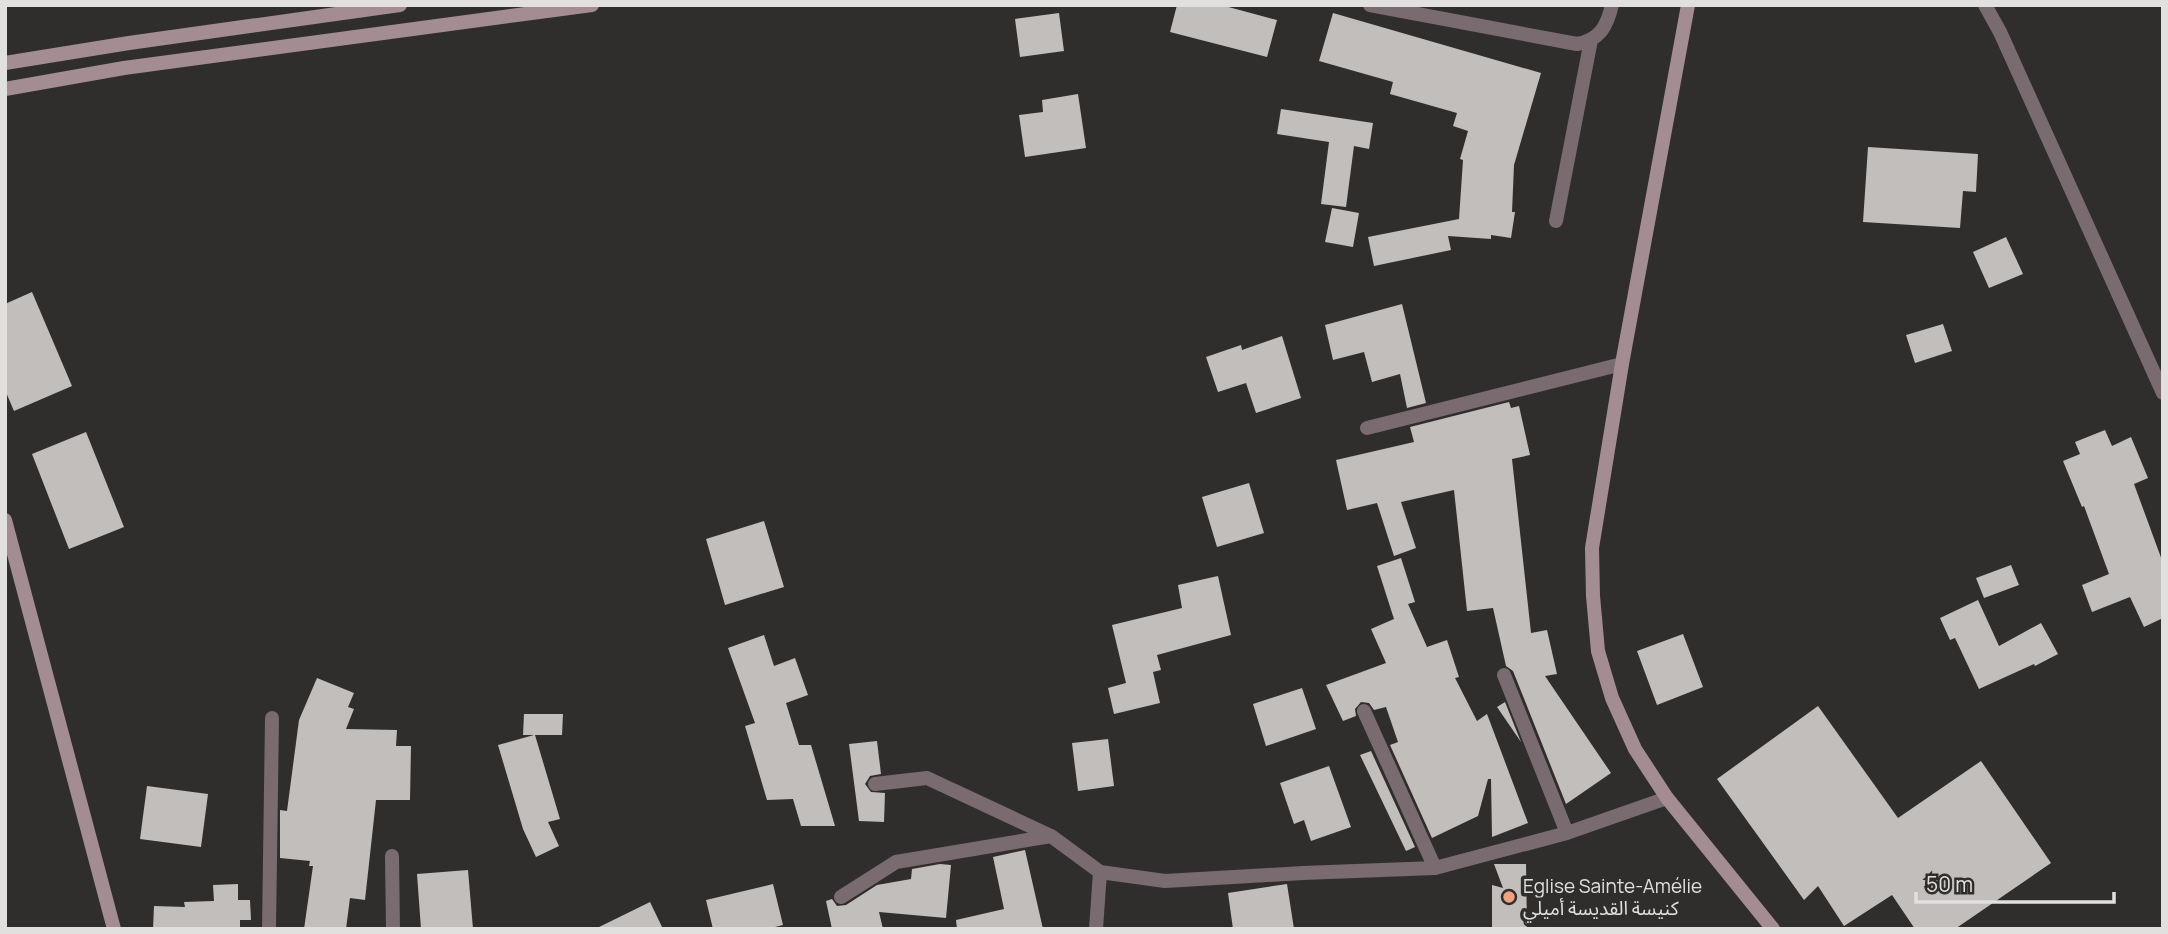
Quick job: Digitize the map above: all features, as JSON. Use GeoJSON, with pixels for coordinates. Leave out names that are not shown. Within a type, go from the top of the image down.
{"type":"FeatureCollection","features":[{"type":"Feature","properties":{"kind":"main road"},"geometry":{"type":"LineString","coordinates":[[5,64],[129,43],[400,5]]}},
{"type":"Feature","properties":{"kind":"main road"},"geometry":{"type":"LineString","coordinates":[[5,89],[124,68],[592,5]]}},
{"type":"Feature","properties":{"kind":"main road"},"geometry":{"type":"LineString","coordinates":[[1688,5],[1622,364],[1592,548],[1592,597],[1598,651],[1612,698],[1635,749],[1667,798],[1773,929]]}},
{"type":"Feature","properties":{"kind":"main road"},"geometry":{"type":"LineString","coordinates":[[5,520],[114,929]]}},
{"type":"Feature","properties":{"kind":"street"},"geometry":{"type":"LineString","coordinates":[[1370,5],[1577,44],[1591,40],[1604,30],[1612,5]]}},
{"type":"Feature","properties":{"kind":"street"},"geometry":{"type":"LineString","coordinates":[[1985,5],[2000,32],[2163,393]]}},
{"type":"Feature","properties":{"kind":"street"},"geometry":{"type":"LineString","coordinates":[[1556,221],[1591,40]]}},
{"type":"Feature","properties":{"kind":"street"},"geometry":{"type":"LineString","coordinates":[[1367,428],[1622,364]]}},
{"type":"Feature","properties":{"kind":"street"},"geometry":{"type":"LineString","coordinates":[[1504,674],[1567,833]]}},
{"type":"Feature","properties":{"kind":"street"},"geometry":{"type":"LineString","coordinates":[[1364,711],[1435,868]]}},
{"type":"Feature","properties":{"kind":"street"},"geometry":{"type":"LineString","coordinates":[[269,929],[272,718]]}},
{"type":"Feature","properties":{"kind":"street"},"geometry":{"type":"LineString","coordinates":[[875,784],[927,778],[1051,836],[1100,872],[1165,881],[1435,868],[1567,833],[1667,798]]}},
{"type":"Feature","properties":{"kind":"street"},"geometry":{"type":"LineString","coordinates":[[841,897],[896,862],[1051,836]]}},
{"type":"Feature","properties":{"kind":"street"},"geometry":{"type":"LineString","coordinates":[[392,856],[393,929]]}},
{"type":"Feature","properties":{"kind":"street"},"geometry":{"type":"LineString","coordinates":[[1096,929],[1100,872]]}},
{"type":"Feature","properties":{"kind":"building"},"geometry":{"type":"Polygon","coordinates":[[[1177,5],[1221,5],[1277,20],[1267,57],[1170,32],[1177,5]]]}},
{"type":"Feature","properties":{"kind":"building"},"geometry":{"type":"Polygon","coordinates":[[[1059,13],[1064,51],[1020,57],[1015,19],[1059,13]]]}},
{"type":"Feature","properties":{"kind":"building"},"geometry":{"type":"Polygon","coordinates":[[[1333,13],[1541,73],[1514,165],[1512,212],[1515,212],[1511,238],[1491,235],[1491,239],[1448,236],[1451,250],[1374,266],[1368,237],[1459,219],[1463,160],[1460,159],[1468,131],[1453,126],[1457,113],[1390,94],[1393,82],[1319,61],[1333,13]]]}},
{"type":"Feature","properties":{"kind":"building"},"geometry":{"type":"Polygon","coordinates":[[[1078,94],[1086,148],[1025,157],[1019,115],[1043,112],[1042,100],[1078,94]]]}},
{"type":"Feature","properties":{"kind":"building"},"geometry":{"type":"Polygon","coordinates":[[[1281,109],[1373,123],[1369,149],[1354,146],[1346,207],[1321,204],[1329,142],[1277,134],[1281,109]]]}},
{"type":"Feature","properties":{"kind":"building"},"geometry":{"type":"Polygon","coordinates":[[[1868,147],[1978,154],[1976,192],[1963,191],[1960,228],[1863,222],[1868,147]]]}},
{"type":"Feature","properties":{"kind":"building"},"geometry":{"type":"Polygon","coordinates":[[[1332,208],[1359,213],[1353,247],[1325,242],[1332,208]]]}},
{"type":"Feature","properties":{"kind":"building"},"geometry":{"type":"Polygon","coordinates":[[[2006,237],[2023,274],[1989,288],[1973,252],[2006,237]]]}},
{"type":"Feature","properties":{"kind":"building"},"geometry":{"type":"Polygon","coordinates":[[[32,292],[72,386],[14,411],[5,390],[5,304],[32,292]]]}},
{"type":"Feature","properties":{"kind":"building"},"geometry":{"type":"Polygon","coordinates":[[[1402,304],[1426,403],[1407,408],[1400,374],[1372,382],[1364,352],[1333,360],[1325,325],[1402,304]]]}},
{"type":"Feature","properties":{"kind":"building"},"geometry":{"type":"Polygon","coordinates":[[[1943,324],[1952,351],[1915,363],[1906,335],[1943,324]]]}},
{"type":"Feature","properties":{"kind":"building"},"geometry":{"type":"Polygon","coordinates":[[[1282,336],[1301,398],[1256,413],[1246,383],[1218,392],[1206,357],[1241,345],[1242,350],[1282,336]]]}},
{"type":"Feature","properties":{"kind":"building"},"geometry":{"type":"Polygon","coordinates":[[[1509,402],[1511,408],[1519,406],[1530,455],[1512,459],[1531,633],[1547,630],[1557,674],[1545,676],[1611,773],[1566,804],[1513,671],[1506,666],[1493,608],[1467,611],[1454,490],[1401,502],[1416,548],[1394,556],[1377,503],[1347,510],[1336,460],[1414,442],[1410,427],[1509,402]]]}},
{"type":"Feature","properties":{"kind":"building"},"geometry":{"type":"Polygon","coordinates":[[[2105,430],[2112,446],[2131,437],[2148,478],[2134,484],[2163,563],[2163,618],[2144,627],[2130,597],[2092,612],[2082,585],[2109,574],[2084,506],[2082,507],[2063,461],[2080,454],[2075,442],[2105,430]]]}},
{"type":"Feature","properties":{"kind":"building"},"geometry":{"type":"Polygon","coordinates":[[[86,432],[124,527],[69,549],[32,454],[86,432]]]}},
{"type":"Feature","properties":{"kind":"building"},"geometry":{"type":"Polygon","coordinates":[[[1249,483],[1264,533],[1217,547],[1202,497],[1249,483]]]}},
{"type":"Feature","properties":{"kind":"building"},"geometry":{"type":"Polygon","coordinates":[[[764,521],[784,587],[725,605],[706,539],[764,521]]]}},
{"type":"Feature","properties":{"kind":"building"},"geometry":{"type":"Polygon","coordinates":[[[1401,558],[1415,602],[1408,604],[1427,647],[1447,640],[1459,677],[1455,678],[1477,721],[1487,714],[1528,823],[1492,837],[1491,779],[1488,779],[1478,816],[1432,838],[1390,745],[1398,742],[1386,707],[1374,710],[1369,703],[1361,702],[1355,709],[1356,716],[1343,721],[1326,685],[1386,663],[1371,629],[1394,619],[1377,566],[1401,558]]]}},
{"type":"Feature","properties":{"kind":"building"},"geometry":{"type":"Polygon","coordinates":[[[2011,565],[2019,585],[1984,598],[1976,578],[2011,565]]]}},
{"type":"Feature","properties":{"kind":"building"},"geometry":{"type":"Polygon","coordinates":[[[1218,576],[1231,635],[1157,655],[1161,670],[1153,672],[1160,703],[1114,714],[1108,688],[1126,683],[1112,625],[1182,608],[1178,585],[1218,576]]]}},
{"type":"Feature","properties":{"kind":"building"},"geometry":{"type":"Polygon","coordinates":[[[1978,600],[1999,646],[2041,623],[2058,654],[1979,689],[1955,638],[1950,640],[1940,618],[1978,600]]]}},
{"type":"Feature","properties":{"kind":"building"},"geometry":{"type":"Polygon","coordinates":[[[1683,634],[1703,687],[1657,705],[1637,651],[1683,634]]]}},
{"type":"Feature","properties":{"kind":"building"},"geometry":{"type":"Polygon","coordinates":[[[764,635],[774,666],[795,658],[808,695],[786,703],[799,745],[811,745],[835,826],[801,826],[793,799],[767,800],[745,726],[755,723],[728,648],[764,635]]]}},
{"type":"Feature","properties":{"kind":"building"},"geometry":{"type":"Polygon","coordinates":[[[317,678],[354,693],[348,707],[354,709],[346,729],[397,730],[396,746],[411,746],[410,800],[376,800],[365,900],[350,898],[346,929],[304,929],[313,866],[309,866],[310,861],[280,858],[280,810],[287,811],[299,720],[317,678]]]}},
{"type":"Feature","properties":{"kind":"building"},"geometry":{"type":"Polygon","coordinates":[[[1302,688],[1316,729],[1266,746],[1253,704],[1302,688]]]}},
{"type":"Feature","properties":{"kind":"building"},"geometry":{"type":"Polygon","coordinates":[[[1505,702],[1521,742],[1497,707],[1505,702]]]}},
{"type":"Feature","properties":{"kind":"building"},"geometry":{"type":"Polygon","coordinates":[[[1818,706],[1898,818],[1981,761],[2051,863],[1955,929],[1915,929],[1892,895],[1844,926],[1818,886],[1804,900],[1717,779],[1818,706]]]}},
{"type":"Feature","properties":{"kind":"building"},"geometry":{"type":"Polygon","coordinates":[[[524,714],[563,714],[562,735],[535,735],[560,819],[548,822],[559,846],[536,857],[523,829],[498,745],[534,735],[523,735],[524,714]]]}},
{"type":"Feature","properties":{"kind":"building"},"geometry":{"type":"Polygon","coordinates":[[[1108,739],[1114,786],[1078,791],[1072,743],[1108,739]]]}},
{"type":"Feature","properties":{"kind":"building"},"geometry":{"type":"Polygon","coordinates":[[[877,741],[881,774],[870,776],[865,784],[871,792],[885,793],[884,822],[859,821],[849,744],[877,741]]]}},
{"type":"Feature","properties":{"kind":"building"},"geometry":{"type":"Polygon","coordinates":[[[1371,751],[1415,847],[1406,851],[1360,755],[1371,751]]]}},
{"type":"Feature","properties":{"kind":"building"},"geometry":{"type":"Polygon","coordinates":[[[1329,766],[1351,827],[1311,841],[1304,820],[1294,824],[1280,783],[1329,766]]]}},
{"type":"Feature","properties":{"kind":"building"},"geometry":{"type":"Polygon","coordinates":[[[147,786],[208,794],[201,847],[140,839],[147,786]]]}},
{"type":"Feature","properties":{"kind":"building"},"geometry":{"type":"Polygon","coordinates":[[[1025,850],[1043,929],[957,929],[956,920],[1004,909],[993,857],[1025,850]]]}},
{"type":"Feature","properties":{"kind":"building"},"geometry":{"type":"Polygon","coordinates":[[[940,864],[951,865],[946,918],[879,912],[883,929],[832,929],[826,901],[832,899],[837,906],[846,905],[877,885],[911,879],[912,869],[940,864]]]}},
{"type":"Feature","properties":{"kind":"building","name":"Eglise Sainte-Amélie كنيسة القديسة أميلي"},"geometry":{"type":"Polygon","coordinates":[[[1494,864],[1526,864],[1527,929],[1492,929],[1492,885],[1503,888],[1494,864]]]}},
{"type":"Feature","properties":{"kind":"building"},"geometry":{"type":"Polygon","coordinates":[[[468,870],[473,929],[421,929],[417,874],[468,870]]]}},
{"type":"Feature","properties":{"kind":"building"},"geometry":{"type":"Polygon","coordinates":[[[238,884],[238,900],[250,900],[251,920],[240,920],[240,929],[153,929],[154,906],[185,907],[184,902],[214,901],[213,885],[238,884]]]}},
{"type":"Feature","properties":{"kind":"building"},"geometry":{"type":"Polygon","coordinates":[[[773,884],[783,925],[767,929],[713,929],[706,900],[773,884]]]}},
{"type":"Feature","properties":{"kind":"building"},"geometry":{"type":"Polygon","coordinates":[[[1287,884],[1294,929],[1233,929],[1228,893],[1287,884]]]}},
{"type":"Feature","properties":{"kind":"building"},"geometry":{"type":"Polygon","coordinates":[[[650,902],[663,929],[595,929],[650,902]]]}},
{"type":"Feature","properties":{"kind":"place","name":"Eglise Sainte-Amélie كنيسة القديسة أميلي"},"geometry":{"type":"Point","coordinates":[1509,897]}}]}
